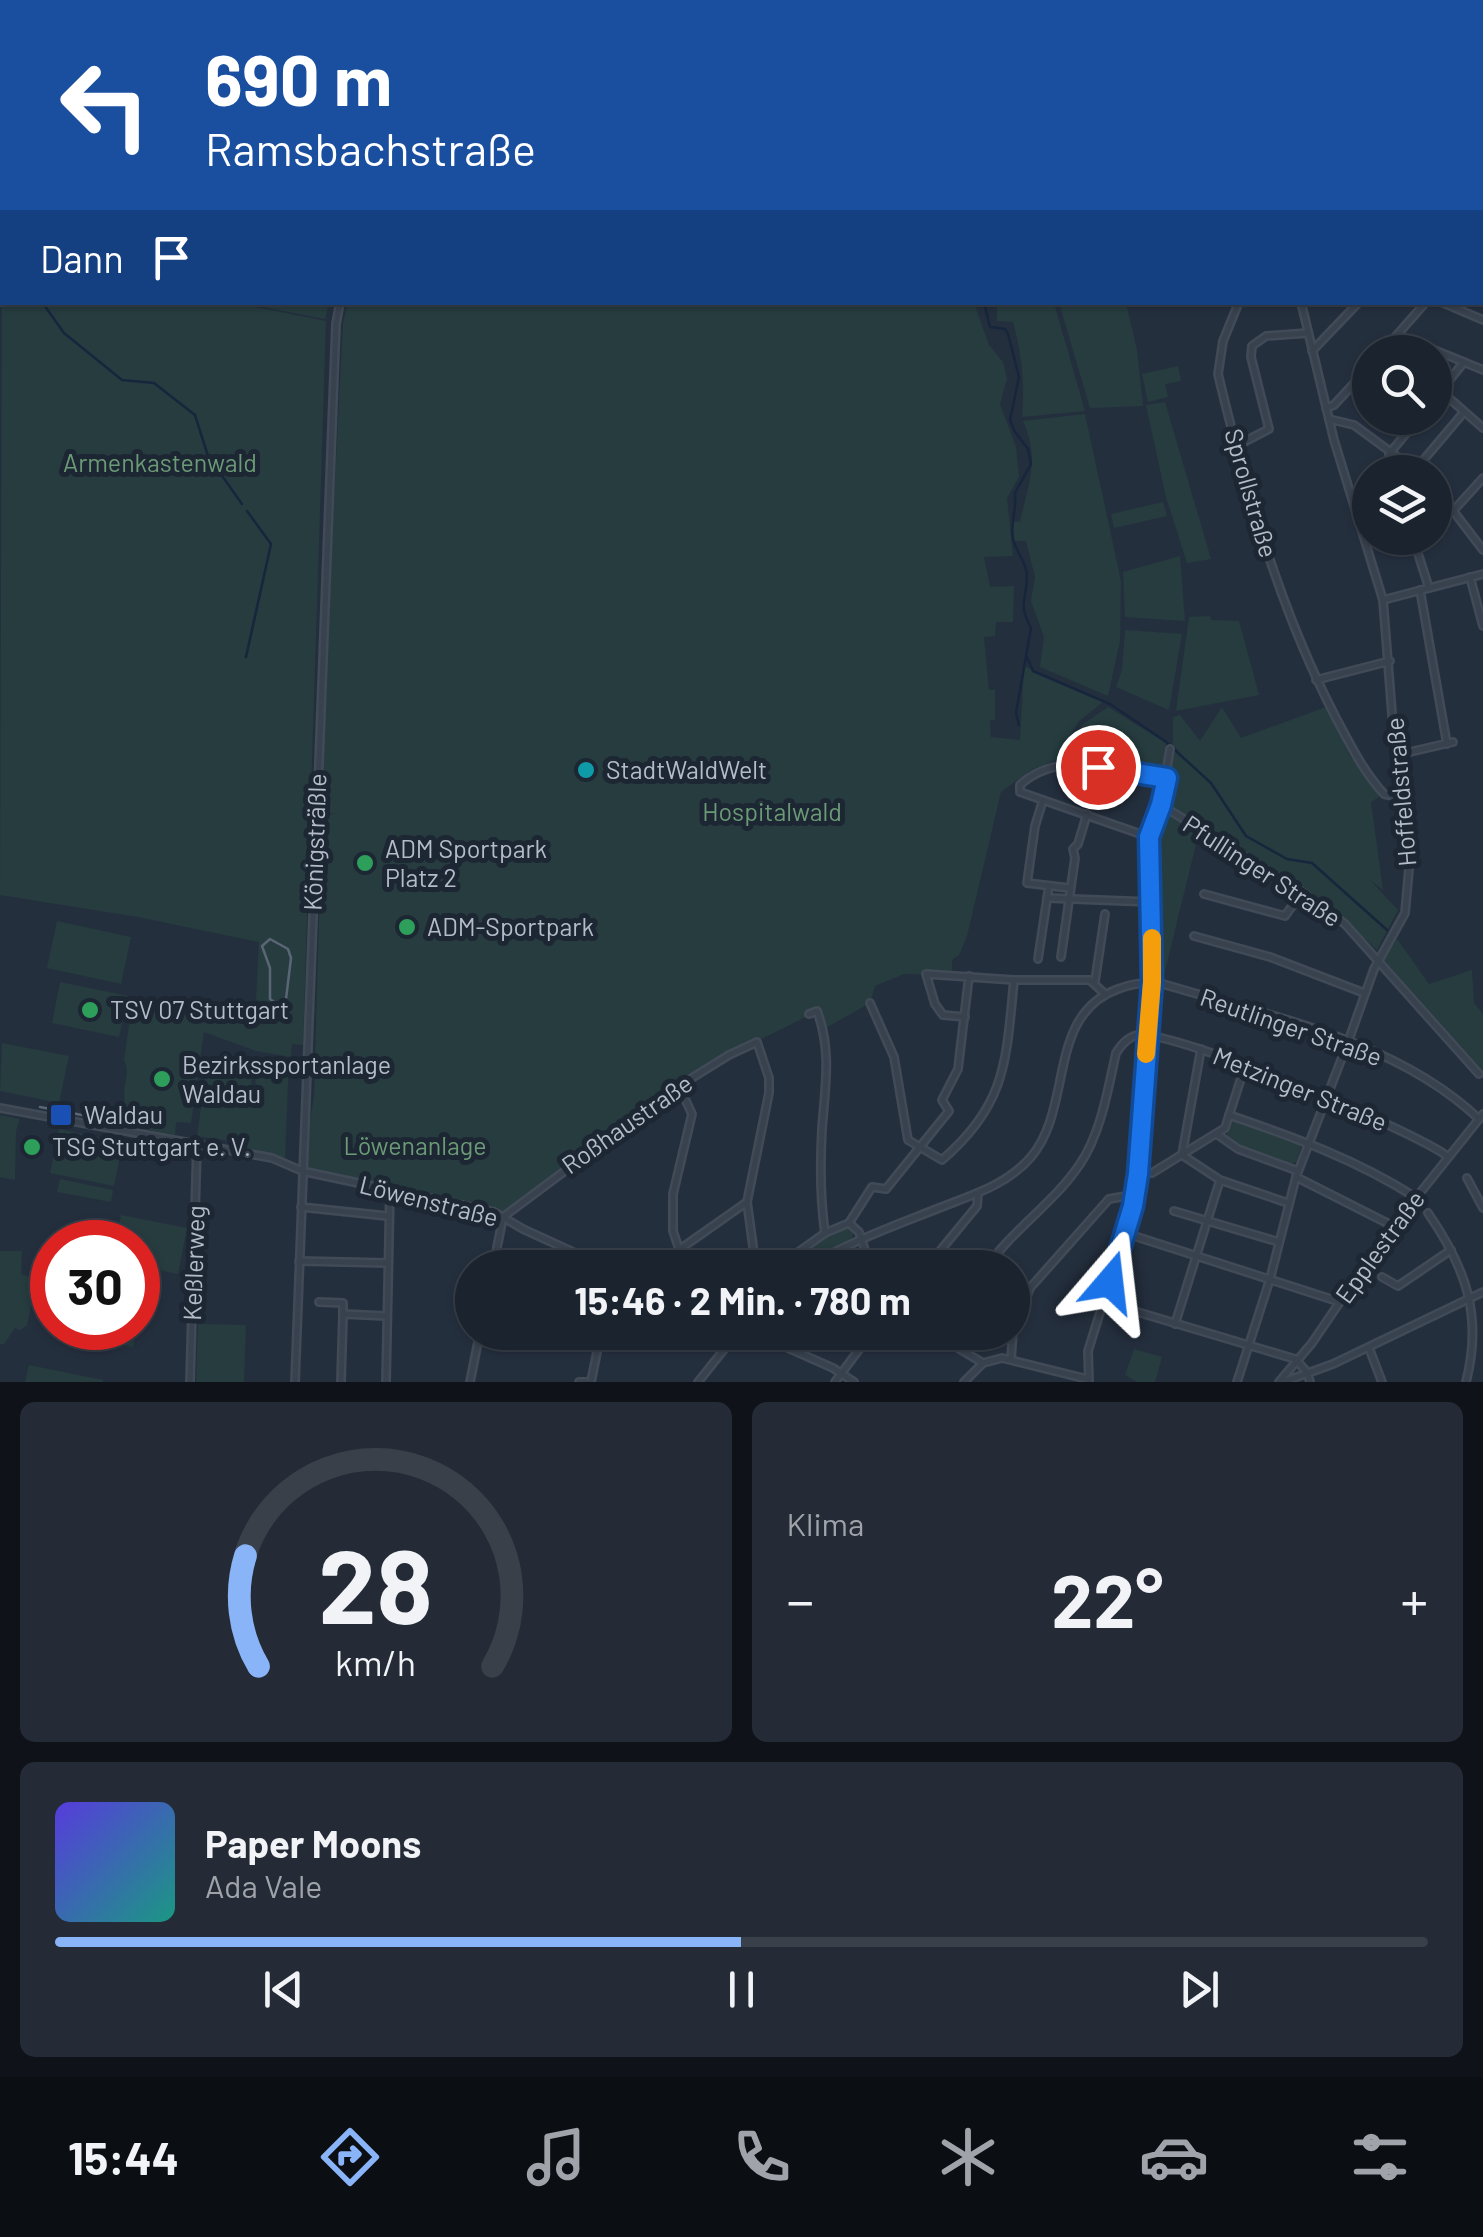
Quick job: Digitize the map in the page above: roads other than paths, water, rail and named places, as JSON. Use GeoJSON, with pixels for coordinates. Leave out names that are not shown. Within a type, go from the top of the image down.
{"type":"FeatureCollection","features":[{"type":"Feature","properties":{"kind":"street","name":"Königsträßle"},"geometry":{"type":"LineString","coordinates":[[295,1382],[339,305]]}},
{"type":"Feature","properties":{"kind":"street","name":"Sprollstraße"},"geometry":{"type":"LineString","coordinates":[[1238,305],[1224,337],[1218,368],[1275,574],[1316,680],[1364,770],[1384,794],[1398,797]]}},
{"type":"Feature","properties":{"kind":"street","name":"Hoffeldstraße"},"geometry":{"type":"LineString","coordinates":[[1237,1382],[1308,1142],[1364,993],[1402,918],[1410,886],[1398,797],[1383,600],[1328,419],[1303,305]]}},
{"type":"Feature","properties":{"kind":"street"},"geometry":{"type":"LineString","coordinates":[[1312,351],[1356,305]]}},
{"type":"Feature","properties":{"kind":"street"},"geometry":{"type":"LineString","coordinates":[[1398,335],[1423,305]]}},
{"type":"Feature","properties":{"kind":"street"},"geometry":{"type":"LineString","coordinates":[[1448,305],[1483,320]]}},
{"type":"Feature","properties":{"kind":"street"},"geometry":{"type":"LineString","coordinates":[[1238,445],[1268,429],[1250,356],[1252,346],[1266,336],[1308,333]]}},
{"type":"Feature","properties":{"kind":"street"},"geometry":{"type":"LineString","coordinates":[[1452,357],[1483,370]]}},
{"type":"Feature","properties":{"kind":"street"},"geometry":{"type":"LineString","coordinates":[[1452,377],[1464,362]]}},
{"type":"Feature","properties":{"kind":"street"},"geometry":{"type":"LineString","coordinates":[[1326,408],[1352,386]]}},
{"type":"Feature","properties":{"kind":"street"},"geometry":{"type":"LineString","coordinates":[[1452,401],[1483,428]]}},
{"type":"Feature","properties":{"kind":"street"},"geometry":{"type":"LineString","coordinates":[[1430,455],[1464,412]]}},
{"type":"Feature","properties":{"kind":"street"},"geometry":{"type":"LineString","coordinates":[[1328,419],[1354,425],[1395,455]]}},
{"type":"Feature","properties":{"kind":"street"},"geometry":{"type":"LineString","coordinates":[[1390,455],[1405,435]]}},
{"type":"Feature","properties":{"kind":"street"},"geometry":{"type":"LineString","coordinates":[[1483,478],[1453,511],[1483,550]]}},
{"type":"Feature","properties":{"kind":"street"},"geometry":{"type":"LineString","coordinates":[[1418,555],[1429,588]]}},
{"type":"Feature","properties":{"kind":"street"},"geometry":{"type":"LineString","coordinates":[[1383,600],[1483,574]]}},
{"type":"Feature","properties":{"kind":"street"},"geometry":{"type":"LineString","coordinates":[[1470,577],[1483,626]]}},
{"type":"Feature","properties":{"kind":"street"},"geometry":{"type":"LineString","coordinates":[[1397,755],[1450,743],[1420,590]]}},
{"type":"Feature","properties":{"kind":"street"},"geometry":{"type":"LineString","coordinates":[[1316,680],[1390,661]]}},
{"type":"Feature","properties":{"kind":"street"},"geometry":{"type":"LineString","coordinates":[[964,1382],[983,1363],[1010,1358],[1088,1380],[1088,1351],[1125,1233],[1138,1174],[1152,982],[1149,837],[1161,805],[1170,749]]}},
{"type":"Feature","properties":{"kind":"street"},"geometry":{"type":"LineString","coordinates":[[1149,837],[1020,792],[1020,785],[1038,772],[1068,764],[1167,778]]}},
{"type":"Feature","properties":{"kind":"street"},"geometry":{"type":"LineString","coordinates":[[1043,800],[1027,883],[1070,888]]}},
{"type":"Feature","properties":{"kind":"street","name":"Pfullinger Straße"},"geometry":{"type":"LineString","coordinates":[[1161,805],[1302,892],[1345,924],[1479,1074]]}},
{"type":"Feature","properties":{"kind":"street"},"geometry":{"type":"LineString","coordinates":[[1060,957],[1075,858],[1072,850],[1078,844],[1087,814]]}},
{"type":"Feature","properties":{"kind":"street"},"geometry":{"type":"LineString","coordinates":[[1038,959],[1049,886]]}},
{"type":"Feature","properties":{"kind":"street"},"geometry":{"type":"LineString","coordinates":[[1204,894],[1285,916],[1302,892]]}},
{"type":"Feature","properties":{"kind":"street"},"geometry":{"type":"LineString","coordinates":[[1047,898],[1151,902]]}},
{"type":"Feature","properties":{"kind":"street"},"geometry":{"type":"LineString","coordinates":[[1105,994],[1095,981],[1106,914]]}},
{"type":"Feature","properties":{"kind":"street"},"geometry":{"type":"LineString","coordinates":[[1194,936],[1270,957],[1364,993]]}},
{"type":"Feature","properties":{"kind":"street"},"geometry":{"type":"LineString","coordinates":[[965,1017],[943,1015],[935,1004],[926,974],[1095,981]]}},
{"type":"Feature","properties":{"kind":"street"},"geometry":{"type":"LineString","coordinates":[[801,1250],[849,1222],[872,1187],[886,1189],[949,1110],[942,1100],[958,1069],[969,976]]}},
{"type":"Feature","properties":{"kind":"street"},"geometry":{"type":"LineString","coordinates":[[870,1004],[894,1057],[908,1140],[942,1160],[967,1137],[990,1107],[1004,1067],[1014,980]]}},
{"type":"Feature","properties":{"kind":"street"},"geometry":{"type":"LineString","coordinates":[[841,1250],[978,1193],[1013,1174],[1040,1146],[1055,1112],[1073,1029],[1089,1006],[1105,994],[1152,982]]}},
{"type":"Feature","properties":{"kind":"street","name":"Reutlinger Straße"},"geometry":{"type":"LineString","coordinates":[[1152,982],[1348,1042],[1443,1090],[1481,1117]]}},
{"type":"Feature","properties":{"kind":"street"},"geometry":{"type":"LineString","coordinates":[[809,1014],[817,1011],[824,1028],[828,1062],[820,1172],[825,1233]]}},
{"type":"Feature","properties":{"kind":"street"},"geometry":{"type":"LineString","coordinates":[[1000,1250],[1081,1164],[1096,1129],[1116,1053],[1130,1038],[1148,1036]]}},
{"type":"Feature","properties":{"kind":"street","name":"Metzinger Straße"},"geometry":{"type":"LineString","coordinates":[[1148,1036],[1245,1066],[1391,1125],[1447,1156]]}},
{"type":"Feature","properties":{"kind":"street","name":"Roßhaustraße"},"geometry":{"type":"LineString","coordinates":[[502,1217],[679,1086],[758,1042],[770,1093],[747,1202]]}},
{"type":"Feature","properties":{"kind":"street"},"geometry":{"type":"LineString","coordinates":[[1182,1155],[1200,1049]]}},
{"type":"Feature","properties":{"kind":"street"},"geometry":{"type":"LineString","coordinates":[[1138,1174],[1152,1173],[1225,1128],[1245,1066]]}},
{"type":"Feature","properties":{"kind":"street"},"geometry":{"type":"LineString","coordinates":[[679,1086],[692,1114],[672,1194],[673,1231],[679,1249],[747,1202],[754,1250]]}},
{"type":"Feature","properties":{"kind":"street","name":"Löwenstraße"},"geometry":{"type":"LineString","coordinates":[[0,1108],[276,1160],[302,1171],[484,1210],[571,1250]]}},
{"type":"Feature","properties":{"kind":"street"},"geometry":{"type":"LineString","coordinates":[[1230,1115],[1308,1142],[1415,1197]]}},
{"type":"Feature","properties":{"kind":"street","name":"Epplestraße"},"geometry":{"type":"LineString","coordinates":[[1281,1382],[1392,1226],[1481,1117]]}},
{"type":"Feature","properties":{"kind":"street"},"geometry":{"type":"LineString","coordinates":[[1218,1134],[1238,1149],[1297,1174],[1392,1226]]}},
{"type":"Feature","properties":{"kind":"street","name":"Keßlerweg"},"geometry":{"type":"LineString","coordinates":[[190,1382],[198,1145]]}},
{"type":"Feature","properties":{"kind":"street"},"geometry":{"type":"LineString","coordinates":[[1182,1155],[1220,1180],[1288,1203]]}},
{"type":"Feature","properties":{"kind":"street"},"geometry":{"type":"LineString","coordinates":[[1467,1178],[1483,1208]]}},
{"type":"Feature","properties":{"kind":"street"},"geometry":{"type":"LineString","coordinates":[[1175,1324],[1220,1180]]}},
{"type":"Feature","properties":{"kind":"street"},"geometry":{"type":"LineString","coordinates":[[386,1382],[390,1190]]}},
{"type":"Feature","properties":{"kind":"street"},"geometry":{"type":"LineString","coordinates":[[941,1250],[977,1206],[978,1193]]}},
{"type":"Feature","properties":{"kind":"street"},"geometry":{"type":"LineString","coordinates":[[1010,1358],[1013,1331],[1036,1279],[1110,1199],[1134,1194]]}},
{"type":"Feature","properties":{"kind":"street"},"geometry":{"type":"LineString","coordinates":[[301,1207],[388,1216]]}},
{"type":"Feature","properties":{"kind":"street"},"geometry":{"type":"LineString","coordinates":[[1174,1211],[1279,1242]]}},
{"type":"Feature","properties":{"kind":"street"},"geometry":{"type":"LineString","coordinates":[[1428,1213],[1451,1250],[1471,1297],[1475,1340],[1466,1382]]}},
{"type":"Feature","properties":{"kind":"street"},"geometry":{"type":"LineString","coordinates":[[496,1250],[502,1217]]}},
{"type":"Feature","properties":{"kind":"street"},"geometry":{"type":"LineString","coordinates":[[849,1222],[865,1250]]}},
{"type":"Feature","properties":{"kind":"street"},"geometry":{"type":"LineString","coordinates":[[1125,1233],[1340,1302]]}},
{"type":"Feature","properties":{"kind":"street"},"geometry":{"type":"LineString","coordinates":[[1382,1277],[1398,1286],[1451,1250]]}},
{"type":"Feature","properties":{"kind":"street"},"geometry":{"type":"LineString","coordinates":[[299,1261],[388,1263]]}},
{"type":"Feature","properties":{"kind":"street"},"geometry":{"type":"LineString","coordinates":[[1281,1382],[1369,1348],[1483,1292]]}},
{"type":"Feature","properties":{"kind":"street"},"geometry":{"type":"LineString","coordinates":[[319,1302],[342,1303],[341,1382]]}},
{"type":"Feature","properties":{"kind":"street"},"geometry":{"type":"LineString","coordinates":[[1104,1302],[1298,1361],[1310,1382]]}},
{"type":"Feature","properties":{"kind":"street"},"geometry":{"type":"LineString","coordinates":[[343,1314],[386,1316]]}},
{"type":"Feature","properties":{"kind":"street"},"geometry":{"type":"LineString","coordinates":[[1369,1348],[1382,1382]]}},
{"type":"Feature","properties":{"kind":"street"},"geometry":{"type":"LineString","coordinates":[[470,1382],[476,1350]]}},
{"type":"Feature","properties":{"kind":"street"},"geometry":{"type":"LineString","coordinates":[[585,1382],[595,1350]]}},
{"type":"Feature","properties":{"kind":"street"},"geometry":{"type":"LineString","coordinates":[[698,1382],[724,1350]]}},
{"type":"Feature","properties":{"kind":"street"},"geometry":{"type":"LineString","coordinates":[[792,1350],[854,1382]]}},
{"type":"Feature","properties":{"kind":"street"},"geometry":{"type":"LineString","coordinates":[[835,1382],[858,1350]]}},
{"type":"Feature","properties":{"kind":"street"},"geometry":{"type":"LineString","coordinates":[[962,1350],[983,1363]]}},
{"type":"Feature","properties":{"kind":"waterway"},"geometry":{"type":"LineString","coordinates":[[44,305],[64,333],[122,380],[154,383],[195,415],[208,456],[242,504]]}},
{"type":"Feature","properties":{"kind":"waterway"},"geometry":{"type":"LineString","coordinates":[[985,305],[990,327],[1005,329],[1008,334],[1019,377],[1010,420],[1028,449],[1031,464],[1015,493],[1012,527],[1014,544],[1027,571],[1024,607],[1031,628],[1016,713],[1019,725]]}},
{"type":"Feature","properties":{"kind":"waterway"},"geometry":{"type":"LineString","coordinates":[[246,657],[271,544],[247,511]]}},
{"type":"Feature","properties":{"kind":"waterway"},"geometry":{"type":"LineString","coordinates":[[1027,657],[1033,671],[1110,704],[1165,741],[1211,783],[1246,836],[1287,859],[1312,863],[1387,930]]}},
{"type":"Feature","properties":{"kind":"tram line"},"geometry":{"type":"LineString","coordinates":[[270,939],[288,949],[291,958],[286,999],[277,1004],[270,999],[270,968],[262,946],[270,939]]}},
{"type":"Feature","properties":{"kind":"tram line"},"geometry":{"type":"LineString","coordinates":[[40,1107],[108,1120]]}},
{"type":"Feature","properties":{"kind":"place","name":"StadtWaldWelt"},"geometry":{"type":"Point","coordinates":[586,770]}},
{"type":"Feature","properties":{"kind":"place","name":"ADM Sportpark Platz 2"},"geometry":{"type":"Point","coordinates":[365,863]}},
{"type":"Feature","properties":{"kind":"place","name":"ADM-Sportpark"},"geometry":{"type":"Point","coordinates":[407,927]}},
{"type":"Feature","properties":{"kind":"place","name":"TSV 07 Stuttgart"},"geometry":{"type":"Point","coordinates":[90,1010]}},
{"type":"Feature","properties":{"kind":"place","name":"Bezirkssportanlage Waldau"},"geometry":{"type":"Point","coordinates":[162,1079]}},
{"type":"Feature","properties":{"kind":"place","name":"Waldau"},"geometry":{"type":"Point","coordinates":[61,1115]}},
{"type":"Feature","properties":{"kind":"place","name":"TSG Stuttgart e. V."},"geometry":{"type":"Point","coordinates":[32,1147]}},
{"type":"Feature","properties":{"kind":"park label","name":"Armenkastenwald"},"geometry":{"type":"Point","coordinates":[160,463]}},
{"type":"Feature","properties":{"kind":"park label","name":"Hospitalwald"},"geometry":{"type":"Point","coordinates":[772,812]}},
{"type":"Feature","properties":{"kind":"park label","name":"Löwenanlage"},"geometry":{"type":"Point","coordinates":[415,1146]}}]}
